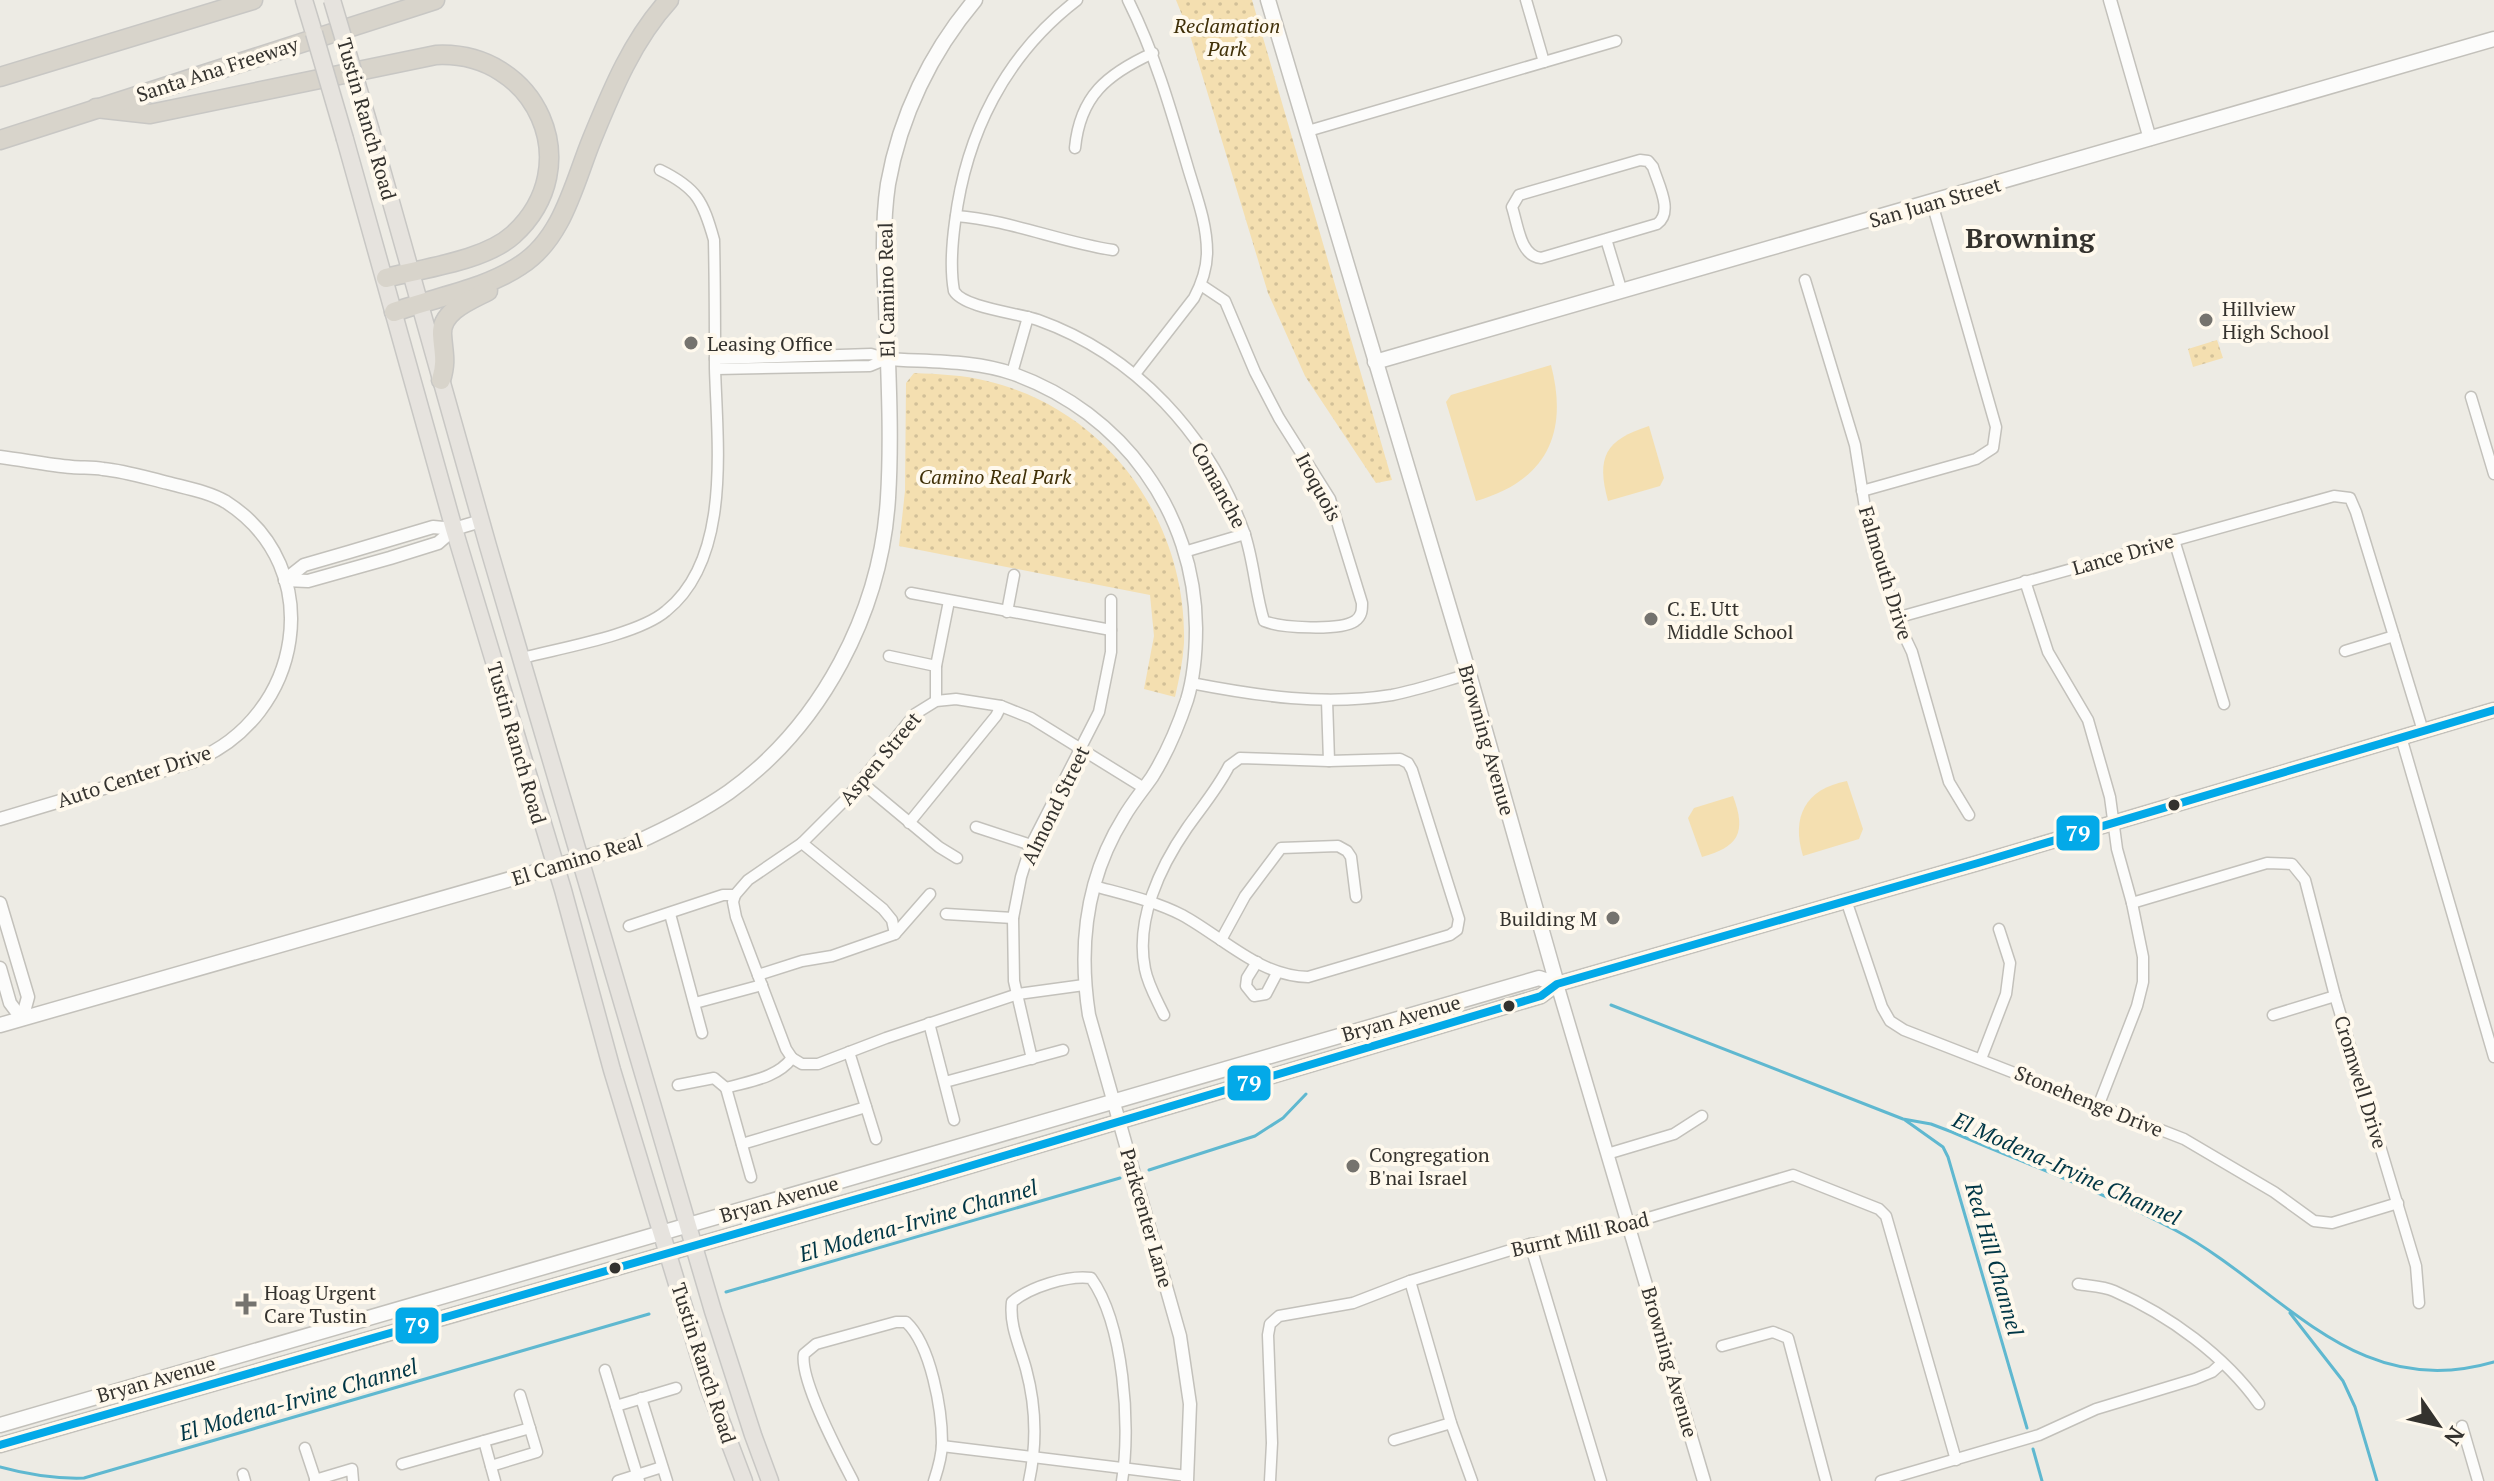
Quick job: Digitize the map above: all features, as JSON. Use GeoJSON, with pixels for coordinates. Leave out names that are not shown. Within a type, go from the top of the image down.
{"type":"FeatureCollection","features":[{"type":"Feature","properties":{"kind":"highway"},"geometry":{"type":"LineString","coordinates":[[0,77],[253,0]]}},
{"type":"Feature","properties":{"kind":"highway","name":"Santa Ana Freeway"},"geometry":{"type":"LineString","coordinates":[[0,140],[435,0]]}},
{"type":"Feature","properties":{"kind":"highway"},"geometry":{"type":"LineString","coordinates":[[441,380],[446,362],[442,332],[450,315],[464,303],[513,276],[542,247],[555,228],[624,67],[647,27],[669,0]]}},
{"type":"Feature","properties":{"kind":"highway"},"geometry":{"type":"LineString","coordinates":[[96,108],[150,114],[436,55],[469,57],[493,65],[518,83],[532,100],[543,122],[549,153],[548,174],[542,195],[523,224],[503,243],[477,254],[386,278]]}},
{"type":"Feature","properties":{"kind":"highway"},"geometry":{"type":"LineString","coordinates":[[394,312],[499,277],[527,261]]}},
{"type":"Feature","properties":{"kind":"main road","name":"Tustin Ranch Road"},"geometry":{"type":"LineString","coordinates":[[304,0],[386,278],[454,529],[662,1233],[708,1386],[744,1481]]}},
{"type":"Feature","properties":{"kind":"main road","name":"Tustin Ranch Road"},"geometry":{"type":"LineString","coordinates":[[332,0],[694,1246],[770,1481]]}},
{"type":"Feature","properties":{"kind":"main road","name":"El Camino Real"},"geometry":{"type":"LineString","coordinates":[[0,1025],[633,844],[721,797],[786,739],[822,695],[858,627],[879,558],[888,488],[884,234],[888,184],[910,106],[948,34],[975,0]]}},
{"type":"Feature","properties":{"kind":"main road","name":"Browning Avenue"},"geometry":{"type":"LineString","coordinates":[[1268,0],[1469,674],[1557,984]]}},
{"type":"Feature","properties":{"kind":"main road","name":"San Juan Street"},"geometry":{"type":"LineString","coordinates":[[1375,362],[2494,39]]}},
{"type":"Feature","properties":{"kind":"main road","name":"Bryan Avenue"},"geometry":{"type":"LineString","coordinates":[[0,1445],[1119,1121],[1541,996],[1557,984],[2494,710]]}},
{"type":"Feature","properties":{"kind":"main road","name":"Bryan Avenue"},"geometry":{"type":"LineString","coordinates":[[0,1425],[1539,978],[1557,984]]}},
{"type":"Feature","properties":{"kind":"street"},"geometry":{"type":"LineString","coordinates":[[1077,0],[1023,51],[988,106],[969,152],[956,216],[989,219],[1084,246],[1113,250]]}},
{"type":"Feature","properties":{"kind":"street"},"geometry":{"type":"LineString","coordinates":[[1128,0],[1153,53],[1206,234],[1206,269],[1201,285],[1135,374]]}},
{"type":"Feature","properties":{"kind":"street"},"geometry":{"type":"LineString","coordinates":[[1526,0],[1544,62]]}},
{"type":"Feature","properties":{"kind":"street"},"geometry":{"type":"LineString","coordinates":[[2110,0],[2150,139]]}},
{"type":"Feature","properties":{"kind":"street"},"geometry":{"type":"LineString","coordinates":[[1308,131],[1616,41]]}},
{"type":"Feature","properties":{"kind":"street"},"geometry":{"type":"LineString","coordinates":[[1075,148],[1077,124],[1099,87],[1116,72],[1153,53]]}},
{"type":"Feature","properties":{"kind":"street"},"geometry":{"type":"LineString","coordinates":[[1640,160],[1648,161],[1653,167],[1666,211],[1664,219],[1657,224],[1606,239],[1541,258],[1532,257],[1526,251],[1512,207],[1514,201],[1519,195],[1549,186],[1640,160]]}},
{"type":"Feature","properties":{"kind":"street"},"geometry":{"type":"LineString","coordinates":[[522,658],[641,627],[666,612],[688,589],[701,566],[715,506],[718,473],[714,240],[705,210],[683,182],[660,170]]}},
{"type":"Feature","properties":{"kind":"street"},"geometry":{"type":"LineString","coordinates":[[1862,491],[1976,459],[1993,448],[1996,427],[1932,203]]}},
{"type":"Feature","properties":{"kind":"street","name":"Comanche"},"geometry":{"type":"LineString","coordinates":[[956,216],[953,283],[957,296],[965,302],[1028,317],[1066,331],[1098,349],[1135,374],[1170,409],[1207,456],[1224,485],[1245,534],[1264,621]]}},
{"type":"Feature","properties":{"kind":"street"},"geometry":{"type":"LineString","coordinates":[[1606,239],[1622,292]]}},
{"type":"Feature","properties":{"kind":"street","name":"Falmouth Drive"},"geometry":{"type":"LineString","coordinates":[[1805,280],[1855,445],[1866,514],[1896,618],[1912,652],[1949,782],[1969,815]]}},
{"type":"Feature","properties":{"kind":"street","name":"Iroquois"},"geometry":{"type":"LineString","coordinates":[[1201,285],[1225,301],[1255,372],[1279,418],[1330,499],[1362,603],[1358,619],[1339,625],[1282,626],[1264,621]]}},
{"type":"Feature","properties":{"kind":"street"},"geometry":{"type":"LineString","coordinates":[[1012,373],[1028,317]]}},
{"type":"Feature","properties":{"kind":"street","name":"Parkcenter Lane"},"geometry":{"type":"LineString","coordinates":[[716,364],[870,366],[887,359],[969,364],[1012,373],[1073,403],[1122,443],[1162,497],[1175,523],[1195,611],[1191,683],[1177,728],[1144,788],[1118,826],[1101,862],[1084,939],[1084,985],[1089,1015],[1180,1336],[1190,1404],[1187,1478]]}},
{"type":"Feature","properties":{"kind":"street"},"geometry":{"type":"LineString","coordinates":[[2471,397],[2491,453],[2494,474]]}},
{"type":"Feature","properties":{"kind":"street","name":"Auto Center Drive"},"geometry":{"type":"LineString","coordinates":[[0,457],[104,469],[193,489],[225,502],[258,529],[285,580],[291,625],[282,677],[269,700],[241,733],[222,747],[194,761],[0,819]]}},
{"type":"Feature","properties":{"kind":"street","name":"Lance Drive"},"geometry":{"type":"LineString","coordinates":[[1896,618],[2334,496],[2350,498],[2394,636]]}},
{"type":"Feature","properties":{"kind":"street"},"geometry":{"type":"LineString","coordinates":[[285,580],[308,581],[390,558],[438,543],[454,529],[481,521]]}},
{"type":"Feature","properties":{"kind":"street"},"geometry":{"type":"LineString","coordinates":[[1184,552],[1245,534]]}},
{"type":"Feature","properties":{"kind":"street"},"geometry":{"type":"LineString","coordinates":[[2174,540],[2224,704]]}},
{"type":"Feature","properties":{"kind":"street"},"geometry":{"type":"LineString","coordinates":[[1007,612],[1014,575]]}},
{"type":"Feature","properties":{"kind":"street"},"geometry":{"type":"LineString","coordinates":[[2025,581],[2048,652],[2088,720],[2110,797],[2117,849],[2143,957],[2143,982],[2137,1006],[2099,1104]]}},
{"type":"Feature","properties":{"kind":"street"},"geometry":{"type":"LineString","coordinates":[[911,593],[1111,630]]}},
{"type":"Feature","properties":{"kind":"street","name":"Almond Street"},"geometry":{"type":"LineString","coordinates":[[1032,1059],[1012,964],[1013,918],[1031,845],[1099,712],[1111,652],[1111,600]]}},
{"type":"Feature","properties":{"kind":"street"},"geometry":{"type":"LineString","coordinates":[[936,701],[936,666],[949,601]]}},
{"type":"Feature","properties":{"kind":"street"},"geometry":{"type":"LineString","coordinates":[[2345,651],[2394,636],[2423,731]]}},
{"type":"Feature","properties":{"kind":"street"},"geometry":{"type":"LineString","coordinates":[[889,656],[936,666]]}},
{"type":"Feature","properties":{"kind":"street"},"geometry":{"type":"LineString","coordinates":[[1191,683],[1274,697],[1327,700],[1396,694],[1469,674]]}},
{"type":"Feature","properties":{"kind":"street","name":"Aspen Street"},"geometry":{"type":"LineString","coordinates":[[629,926],[723,895],[735,895],[748,880],[802,843],[861,782],[915,714],[936,701],[956,699],[1001,706],[1031,718],[1144,788]]}},
{"type":"Feature","properties":{"kind":"street"},"geometry":{"type":"LineString","coordinates":[[1327,700],[1329,761]]}},
{"type":"Feature","properties":{"kind":"street"},"geometry":{"type":"LineString","coordinates":[[909,823],[1001,706]]}},
{"type":"Feature","properties":{"kind":"street"},"geometry":{"type":"LineString","coordinates":[[2401,737],[2494,1057]]}},
{"type":"Feature","properties":{"kind":"street"},"geometry":{"type":"LineString","coordinates":[[1094,886],[1150,902],[1180,914],[1277,973],[1308,977],[1450,935],[1457,930],[1459,919],[1408,763],[1400,759],[1235,760],[1179,841],[1150,902],[1143,945],[1144,963],[1147,978],[1164,1015]]}},
{"type":"Feature","properties":{"kind":"street"},"geometry":{"type":"LineString","coordinates":[[861,782],[957,858]]}},
{"type":"Feature","properties":{"kind":"street"},"geometry":{"type":"LineString","coordinates":[[976,827],[1031,845]]}},
{"type":"Feature","properties":{"kind":"street"},"geometry":{"type":"LineString","coordinates":[[802,843],[883,909],[892,920],[895,934]]}},
{"type":"Feature","properties":{"kind":"street"},"geometry":{"type":"LineString","coordinates":[[1221,940],[1245,896],[1281,848],[1338,846],[1347,851],[1351,857],[1356,897]]}},
{"type":"Feature","properties":{"kind":"street","name":"Cromwell Drive"},"geometry":{"type":"LineString","coordinates":[[2132,903],[2267,863],[2292,864],[2305,880],[2335,996],[2416,1266],[2419,1303]]}},
{"type":"Feature","properties":{"kind":"street"},"geometry":{"type":"LineString","coordinates":[[695,1003],[802,961],[832,956],[895,934],[930,894]]}},
{"type":"Feature","properties":{"kind":"street"},"geometry":{"type":"LineString","coordinates":[[735,895],[734,908],[786,1049],[792,1058],[802,1064],[811,1065],[1018,994],[1084,985]]}},
{"type":"Feature","properties":{"kind":"street","name":"Stonehenge Drive"},"geometry":{"type":"LineString","coordinates":[[1846,900],[1882,1007],[1890,1021],[1904,1030],[2099,1104],[2211,1153],[2314,1221],[2332,1223],[2398,1203]]}},
{"type":"Feature","properties":{"kind":"street"},"geometry":{"type":"LineString","coordinates":[[0,903],[28,997],[22,1019]]}},
{"type":"Feature","properties":{"kind":"street"},"geometry":{"type":"LineString","coordinates":[[670,914],[702,1033]]}},
{"type":"Feature","properties":{"kind":"street"},"geometry":{"type":"LineString","coordinates":[[946,914],[1013,918]]}},
{"type":"Feature","properties":{"kind":"street"},"geometry":{"type":"LineString","coordinates":[[1981,1059],[2006,994],[2010,963],[1999,929]]}},
{"type":"Feature","properties":{"kind":"street"},"geometry":{"type":"LineString","coordinates":[[1257,962],[1247,978],[1246,986],[1254,996],[1266,994],[1277,973]]}},
{"type":"Feature","properties":{"kind":"street"},"geometry":{"type":"LineString","coordinates":[[0,968],[10,1003],[22,1019]]}},
{"type":"Feature","properties":{"kind":"street","name":"Browning Avenue"},"geometry":{"type":"LineString","coordinates":[[1557,984],[1704,1481]]}},
{"type":"Feature","properties":{"kind":"street"},"geometry":{"type":"LineString","coordinates":[[2273,1015],[2335,996]]}},
{"type":"Feature","properties":{"kind":"street"},"geometry":{"type":"LineString","coordinates":[[929,1023],[954,1120]]}},
{"type":"Feature","properties":{"kind":"street"},"geometry":{"type":"LineString","coordinates":[[945,1082],[1063,1050]]}},
{"type":"Feature","properties":{"kind":"street"},"geometry":{"type":"LineString","coordinates":[[849,1052],[876,1139]]}},
{"type":"Feature","properties":{"kind":"street"},"geometry":{"type":"LineString","coordinates":[[726,1088],[771,1075],[786,1066],[792,1058]]}},
{"type":"Feature","properties":{"kind":"street"},"geometry":{"type":"LineString","coordinates":[[678,1085],[714,1078],[726,1088],[751,1177]]}},
{"type":"Feature","properties":{"kind":"street"},"geometry":{"type":"LineString","coordinates":[[742,1144],[866,1107]]}},
{"type":"Feature","properties":{"kind":"street"},"geometry":{"type":"LineString","coordinates":[[1607,1154],[1674,1134],[1702,1116]]}},
{"type":"Feature","properties":{"kind":"street","name":"Burnt Mill Road"},"geometry":{"type":"LineString","coordinates":[[1270,1481],[1272,1443],[1268,1335],[1270,1324],[1279,1316],[1353,1303],[1410,1281],[1530,1244],[1584,1237],[1793,1175],[1879,1209],[1886,1216],[1956,1460]]}},
{"type":"Feature","properties":{"kind":"street"},"geometry":{"type":"LineString","coordinates":[[1530,1244],[1601,1481]]}},
{"type":"Feature","properties":{"kind":"street"},"geometry":{"type":"LineString","coordinates":[[1029,1481],[1034,1414],[1027,1372],[1010,1316],[1012,1302],[1022,1293],[1079,1276],[1091,1278],[1100,1290],[1114,1335],[1126,1411],[1122,1481]]}},
{"type":"Feature","properties":{"kind":"street"},"geometry":{"type":"LineString","coordinates":[[1410,1281],[1451,1423],[1472,1481]]}},
{"type":"Feature","properties":{"kind":"street"},"geometry":{"type":"LineString","coordinates":[[2078,1284],[2111,1290],[2184,1331],[2244,1383],[2259,1404]]}},
{"type":"Feature","properties":{"kind":"street"},"geometry":{"type":"LineString","coordinates":[[853,1481],[833,1442],[803,1368],[804,1354],[816,1344],[896,1322],[906,1322],[915,1330],[940,1409],[942,1446],[934,1481]]}},
{"type":"Feature","properties":{"kind":"street"},"geometry":{"type":"LineString","coordinates":[[1722,1346],[1773,1332],[1788,1338],[1826,1481]]}},
{"type":"Feature","properties":{"kind":"street"},"geometry":{"type":"LineString","coordinates":[[1881,1481],[2055,1429],[2096,1409],[2195,1379],[2212,1372],[2222,1363]]}},
{"type":"Feature","properties":{"kind":"street"},"geometry":{"type":"LineString","coordinates":[[605,1370],[638,1478]]}},
{"type":"Feature","properties":{"kind":"street"},"geometry":{"type":"LineString","coordinates":[[616,1406],[676,1388]]}},
{"type":"Feature","properties":{"kind":"street"},"geometry":{"type":"LineString","coordinates":[[491,1466],[537,1452],[520,1395]]}},
{"type":"Feature","properties":{"kind":"street"},"geometry":{"type":"LineString","coordinates":[[641,1398],[667,1481]]}},
{"type":"Feature","properties":{"kind":"street"},"geometry":{"type":"LineString","coordinates":[[1394,1440],[1451,1423]]}},
{"type":"Feature","properties":{"kind":"street"},"geometry":{"type":"LineString","coordinates":[[2462,1426],[2478,1481]]}},
{"type":"Feature","properties":{"kind":"street"},"geometry":{"type":"LineString","coordinates":[[402,1464],[530,1428]]}},
{"type":"Feature","properties":{"kind":"street"},"geometry":{"type":"LineString","coordinates":[[484,1441],[495,1481]]}},
{"type":"Feature","properties":{"kind":"street"},"geometry":{"type":"LineString","coordinates":[[942,1446],[1187,1478]]}},
{"type":"Feature","properties":{"kind":"street"},"geometry":{"type":"LineString","coordinates":[[305,1448],[316,1480],[352,1475]]}},
{"type":"Feature","properties":{"kind":"street"},"geometry":{"type":"LineString","coordinates":[[618,1481],[638,1478],[662,1467]]}},
{"type":"Feature","properties":{"kind":"green space","name":"Reclamation Park"},"geometry":{"type":"Polygon","coordinates":[[[1176,0],[1252,0],[1392,480],[1376,483],[1305,376],[1268,293],[1190,35],[1176,0]]]}},
{"type":"Feature","properties":{"kind":"green space"},"geometry":{"type":"Polygon","coordinates":[[[2217,340],[2223,358],[2193,367],[2188,349],[2217,340]]]}},
{"type":"Feature","properties":{"kind":"green space"},"geometry":{"type":"Polygon","coordinates":[[[1551,365],[1557,413],[1554,433],[1546,451],[1520,481],[1476,501],[1446,402],[1451,395],[1551,365]]]}},
{"type":"Feature","properties":{"kind":"green space","name":"Camino Real Park"},"geometry":{"type":"Polygon","coordinates":[[[914,373],[978,379],[1030,395],[1069,417],[1103,444],[1132,477],[1155,514],[1171,555],[1181,598],[1184,643],[1175,697],[1144,689],[1154,636],[1150,595],[899,546],[905,491],[906,383],[914,373]]]}},
{"type":"Feature","properties":{"kind":"green space"},"geometry":{"type":"Polygon","coordinates":[[[1649,426],[1664,478],[1660,486],[1608,501],[1603,473],[1608,452],[1622,437],[1649,426]]]}},
{"type":"Feature","properties":{"kind":"green space"},"geometry":{"type":"Polygon","coordinates":[[[1847,781],[1863,829],[1859,839],[1803,856],[1799,829],[1805,807],[1821,791],[1847,781]]]}},
{"type":"Feature","properties":{"kind":"green space"},"geometry":{"type":"Polygon","coordinates":[[[1733,796],[1739,820],[1736,837],[1724,848],[1702,857],[1688,818],[1694,808],[1733,796]]]}},
{"type":"Feature","properties":{"kind":"waterway","name":"El Modena-Irvine Channel"},"geometry":{"type":"LineString","coordinates":[[1611,1005],[1903,1119],[1952,1132],[2121,1203],[2214,1254],[2322,1333],[2360,1354],[2400,1367],[2445,1370],[2494,1362]]}},
{"type":"Feature","properties":{"kind":"waterway","name":"El Modena-Irvine Channel"},"geometry":{"type":"LineString","coordinates":[[1149,1170],[1255,1136],[1283,1118],[1306,1094]]}},
{"type":"Feature","properties":{"kind":"waterway","name":"Red Hill Channel"},"geometry":{"type":"LineString","coordinates":[[1905,1120],[1943,1147],[1948,1157],[2027,1428]]}},
{"type":"Feature","properties":{"kind":"waterway","name":"El Modena-Irvine Channel"},"geometry":{"type":"LineString","coordinates":[[726,1292],[1120,1178]]}},
{"type":"Feature","properties":{"kind":"waterway"},"geometry":{"type":"LineString","coordinates":[[2290,1313],[2343,1381],[2355,1407],[2377,1481]]}},
{"type":"Feature","properties":{"kind":"waterway","name":"El Modena-Irvine Channel"},"geometry":{"type":"LineString","coordinates":[[0,1467],[42,1476],[84,1478],[649,1314]]}},
{"type":"Feature","properties":{"kind":"waterway","name":"Red Hill Channel"},"geometry":{"type":"LineString","coordinates":[[2033,1449],[2042,1481]]}},
{"type":"Feature","properties":{"kind":"transit line","name":"79"},"geometry":{"type":"LineString","coordinates":[[0,1445],[916,1182],[1541,996],[1557,984],[2494,710]]}},
{"type":"Feature","properties":{"kind":"place","name":"Hillview High School"},"geometry":{"type":"Point","coordinates":[2206,320]}},
{"type":"Feature","properties":{"kind":"place","name":"Leasing Office"},"geometry":{"type":"Point","coordinates":[691,343]}},
{"type":"Feature","properties":{"kind":"place","name":"C. E. Utt Middle School"},"geometry":{"type":"Point","coordinates":[1651,619]}},
{"type":"Feature","properties":{"kind":"place","name":"Building M"},"geometry":{"type":"Point","coordinates":[1613,918]}},
{"type":"Feature","properties":{"kind":"place","name":"Congregation B'nai Israel"},"geometry":{"type":"Point","coordinates":[1353,1166]}},
{"type":"Feature","properties":{"kind":"place","name":"Hoag Urgent Care Tustin"},"geometry":{"type":"Point","coordinates":[246,1304]}},
{"type":"Feature","properties":{"kind":"district","name":"Browning"},"geometry":{"type":"Point","coordinates":[2030,237]}}]}
